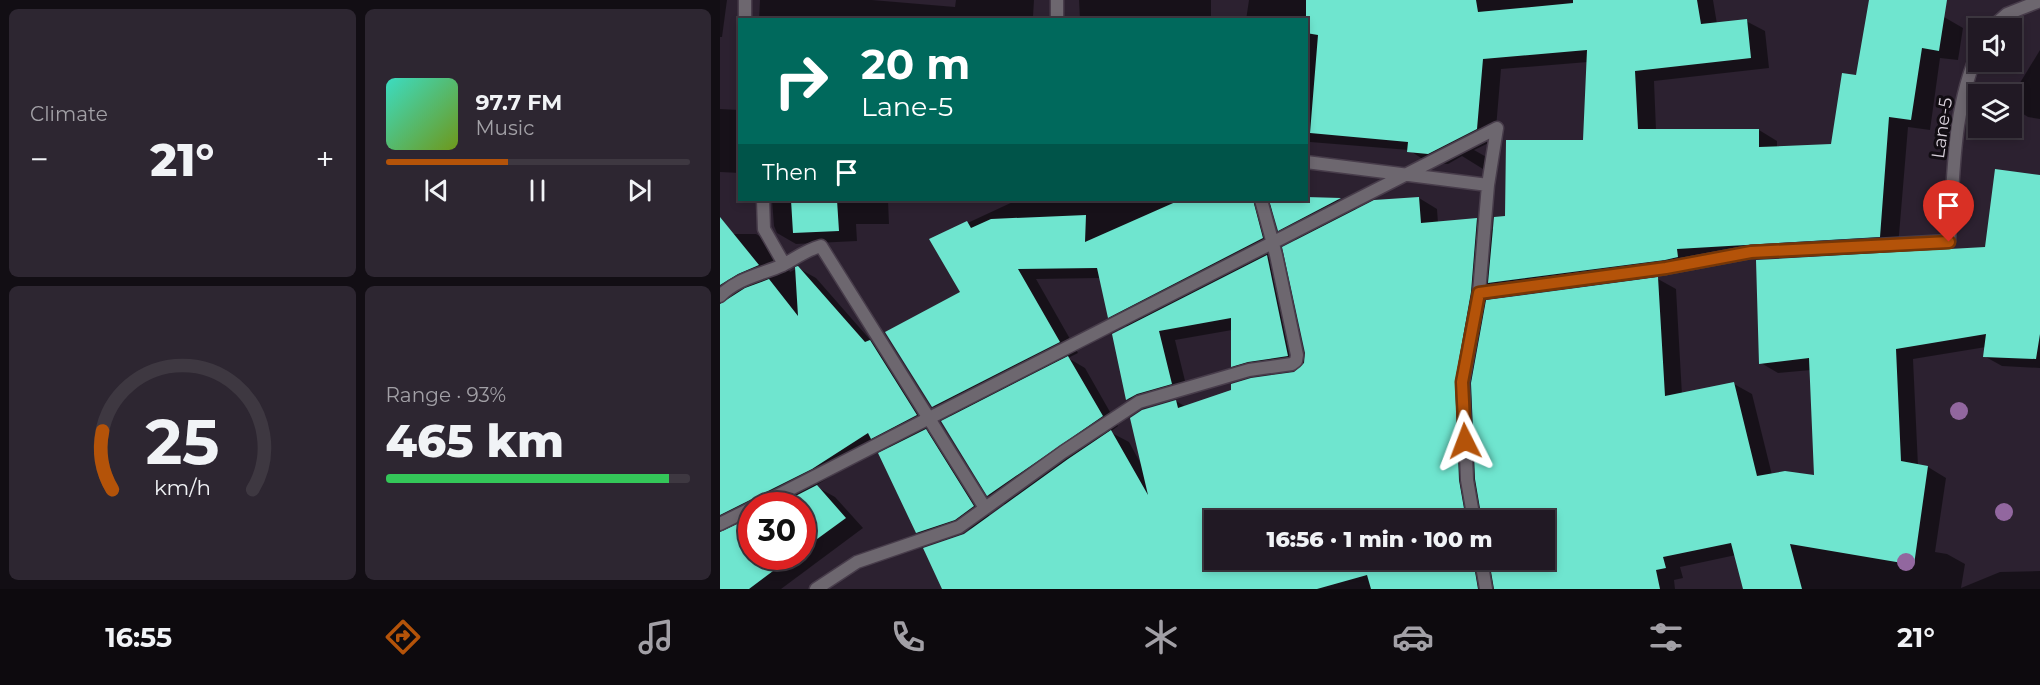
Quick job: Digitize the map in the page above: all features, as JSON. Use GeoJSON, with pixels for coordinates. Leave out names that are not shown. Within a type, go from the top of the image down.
{"type":"FeatureCollection","features":[{"type":"Feature","properties":{"kind":"street"},"geometry":{"type":"LineString","coordinates":[[745,0],[746,18]]}},
{"type":"Feature","properties":{"kind":"street"},"geometry":{"type":"LineString","coordinates":[[1057,18],[1058,0]]}},
{"type":"Feature","properties":{"kind":"street"},"geometry":{"type":"LineString","coordinates":[[2002,18],[2040,1]]}},
{"type":"Feature","properties":{"kind":"street","name":"Lane-5"},"geometry":{"type":"LineString","coordinates":[[1479,293],[1666,268],[1751,252],[1949,242],[1957,135],[1970,72]]}},
{"type":"Feature","properties":{"kind":"street"},"geometry":{"type":"LineString","coordinates":[[784,492],[1497,128],[1488,185],[1479,293],[1462,382],[1467,480],[1472,510]]}},
{"type":"Feature","properties":{"kind":"street"},"geometry":{"type":"LineString","coordinates":[[1308,162],[1488,185]]}},
{"type":"Feature","properties":{"kind":"street"},"geometry":{"type":"LineString","coordinates":[[764,201],[764,229],[784,264]]}},
{"type":"Feature","properties":{"kind":"street"},"geometry":{"type":"LineString","coordinates":[[816,589],[857,562],[958,527],[1063,452],[1139,402],[1249,370],[1292,364],[1296,361],[1297,355],[1261,201]]}},
{"type":"Feature","properties":{"kind":"street"},"geometry":{"type":"LineString","coordinates":[[720,296],[731,285],[784,264],[806,251],[821,246],[985,508]]}},
{"type":"Feature","properties":{"kind":"street"},"geometry":{"type":"LineString","coordinates":[[720,524],[738,515]]}},
{"type":"Feature","properties":{"kind":"street"},"geometry":{"type":"LineString","coordinates":[[1483,570],[1486,589]]}},
{"type":"Feature","properties":{"kind":"building"},"geometry":{"type":"Polygon","coordinates":[[[1306,0],[1476,0],[1478,12],[1573,3],[1573,0],[1697,0],[1701,24],[1747,19],[1751,58],[1635,71],[1638,129],[1759,129],[1759,147],[1831,144],[1842,73],[1856,75],[1869,0],[1947,0],[1939,51],[1922,48],[1911,120],[1889,117],[1880,237],[1677,249],[1678,257],[1665,260],[1488,283],[1494,217],[1505,216],[1506,140],[1583,140],[1587,50],[1483,59],[1477,129],[1428,154],[1407,152],[1408,142],[1310,133],[1318,35],[1308,33],[1308,18],[1306,18],[1306,0]]]}},
{"type":"Feature","properties":{"kind":"building"},"geometry":{"type":"Polygon","coordinates":[[[1995,169],[2040,175],[2040,334],[2036,359],[1983,357],[1986,334],[1896,349],[1901,461],[1928,466],[1914,565],[1790,544],[1802,589],[1743,589],[1731,543],[1663,557],[1666,568],[1656,570],[1660,589],[1494,589],[1491,570],[1555,570],[1555,510],[1480,510],[1475,479],[1471,383],[1486,300],[1658,277],[1665,396],[1734,382],[1757,476],[1785,471],[1814,475],[1809,358],[1759,364],[1756,260],[1985,247],[1995,169]]]}},
{"type":"Feature","properties":{"kind":"building"},"geometry":{"type":"Polygon","coordinates":[[[1308,197],[1341,198],[1278,231],[1269,201],[1308,201],[1308,197]]]}},
{"type":"Feature","properties":{"kind":"building"},"geometry":{"type":"Polygon","coordinates":[[[1419,197],[1421,223],[1477,218],[1471,292],[1455,382],[1459,480],[1464,510],[1204,510],[1204,570],[1475,570],[1478,589],[1371,589],[1367,575],[1317,589],[942,589],[923,548],[964,534],[1111,430],[1148,495],[1130,418],[1142,410],[1176,400],[1178,408],[1231,390],[1231,384],[1251,378],[1294,372],[1304,363],[1305,353],[1282,247],[1374,200],[1419,197]]]}},
{"type":"Feature","properties":{"kind":"building"},"geometry":{"type":"Polygon","coordinates":[[[791,201],[837,201],[839,231],[793,233],[791,201]]]}},
{"type":"Feature","properties":{"kind":"building"},"geometry":{"type":"Polygon","coordinates":[[[1178,201],[1253,201],[1263,238],[1108,318],[1097,268],[1018,269],[1060,342],[932,407],[885,332],[960,292],[929,239],[967,221],[971,228],[991,219],[1086,215],[1085,242],[1178,201]]]}},
{"type":"Feature","properties":{"kind":"building"},"geometry":{"type":"Polygon","coordinates":[[[720,217],[759,265],[720,285],[720,217]]]}},
{"type":"Feature","properties":{"kind":"building"},"geometry":{"type":"Polygon","coordinates":[[[1267,255],[1288,356],[1231,367],[1231,318],[1159,331],[1172,384],[1137,394],[1126,400],[1112,334],[1267,255]]]}},
{"type":"Feature","properties":{"kind":"building"},"geometry":{"type":"Polygon","coordinates":[[[798,266],[865,342],[870,340],[917,415],[871,439],[868,433],[812,469],[766,492],[738,492],[738,506],[720,515],[720,304],[745,288],[769,279],[798,316],[795,267],[798,266]]]}},
{"type":"Feature","properties":{"kind":"building"},"geometry":{"type":"Polygon","coordinates":[[[1068,356],[1103,416],[987,496],[941,421],[1068,356]]]}},
{"type":"Feature","properties":{"kind":"building"},"geometry":{"type":"Polygon","coordinates":[[[926,429],[974,506],[955,520],[916,533],[878,453],[926,429]]]}},
{"type":"Feature","properties":{"kind":"building"},"geometry":{"type":"Polygon","coordinates":[[[817,485],[846,518],[816,540],[816,492],[803,492],[817,485]]]}},
{"type":"Feature","properties":{"kind":"building"},"geometry":{"type":"Polygon","coordinates":[[[738,524],[738,570],[774,570],[749,589],[720,589],[720,532],[738,524]]]}},
{"type":"Feature","properties":{"kind":"route"},"geometry":{"type":"LineString","coordinates":[[1465,441],[1462,382],[1479,293],[1666,268],[1751,252],[1949,242]]}}]}
